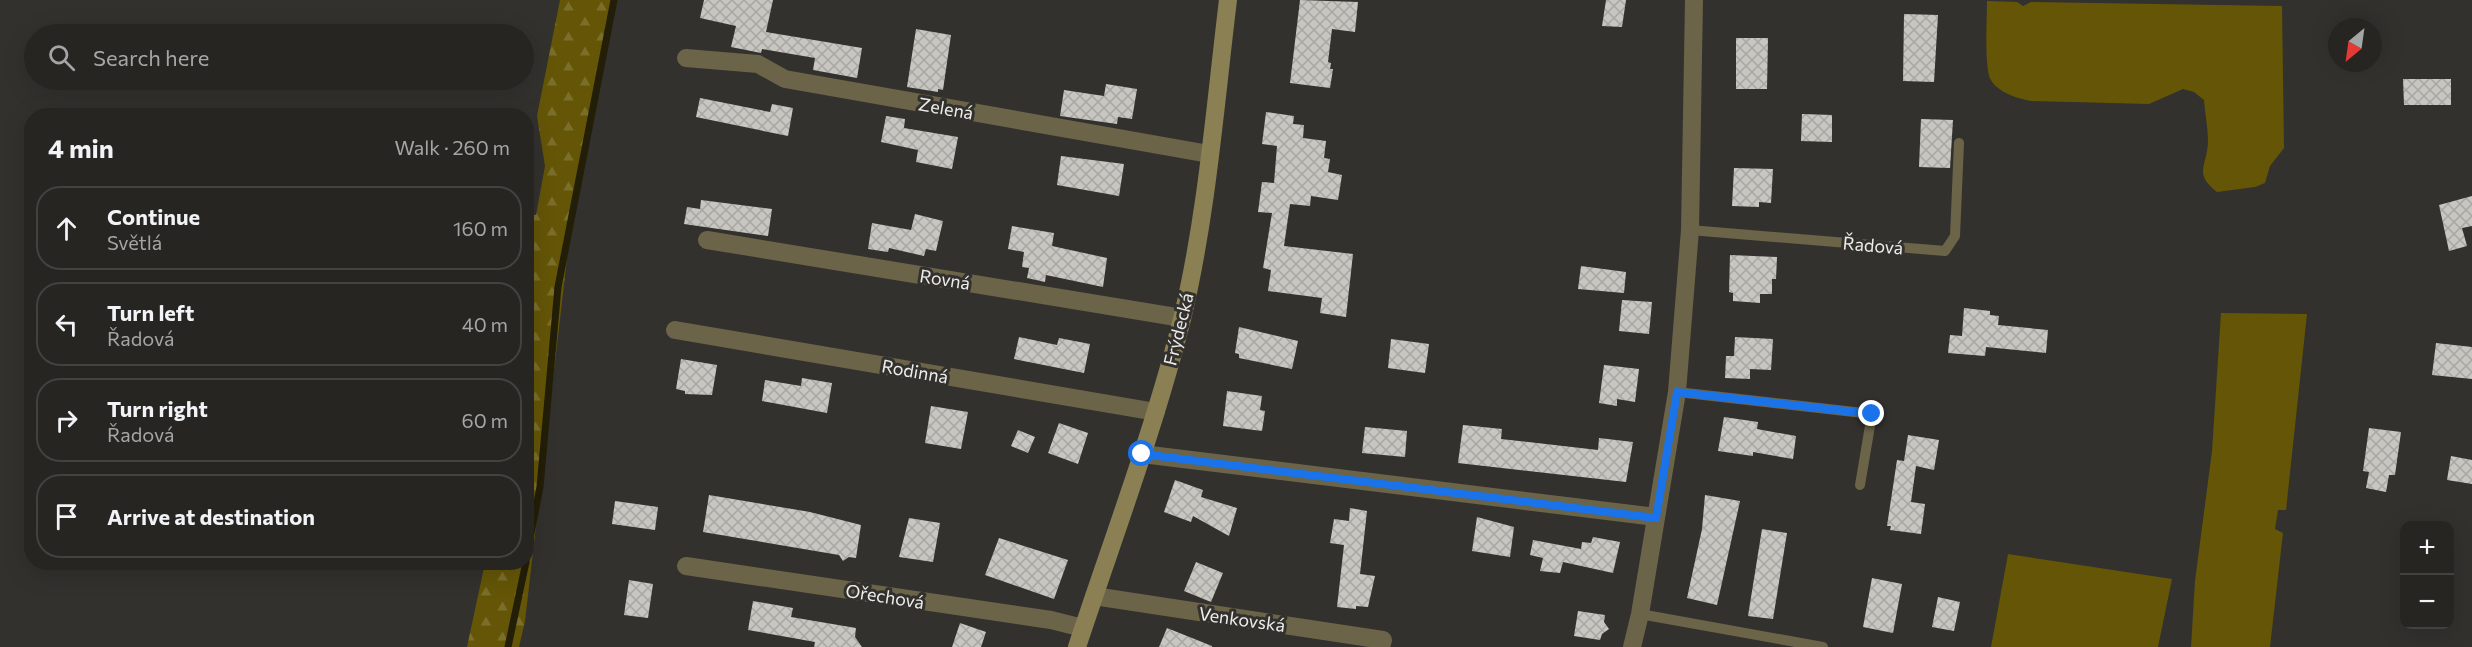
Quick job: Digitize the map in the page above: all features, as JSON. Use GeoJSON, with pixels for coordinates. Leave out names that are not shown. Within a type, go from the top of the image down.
{"type":"FeatureCollection","features":[{"type":"Feature","properties":{"kind":"main road","name":"Frýdecká"},"geometry":{"type":"LineString","coordinates":[[1077,647],[1156,412],[1182,318],[1198,233],[1228,0]]}},
{"type":"Feature","properties":{"kind":"street"},"geometry":{"type":"LineString","coordinates":[[1632,647],[1640,614],[1677,392],[1690,230],[1694,0]]}},
{"type":"Feature","properties":{"kind":"street","name":"Zelená"},"geometry":{"type":"LineString","coordinates":[[686,58],[758,64],[785,79],[1209,154]]}},
{"type":"Feature","properties":{"kind":"street","name":"Rovná"},"geometry":{"type":"LineString","coordinates":[[707,240],[1182,318]]}},
{"type":"Feature","properties":{"kind":"street","name":"Rodinná"},"geometry":{"type":"LineString","coordinates":[[675,330],[1156,412]]}},
{"type":"Feature","properties":{"kind":"street"},"geometry":{"type":"LineString","coordinates":[[1142,454],[1656,518]]}},
{"type":"Feature","properties":{"kind":"street","name":"Ořechová"},"geometry":{"type":"LineString","coordinates":[[686,566],[1051,620],[1083,628]]}},
{"type":"Feature","properties":{"kind":"street","name":"Venkovská"},"geometry":{"type":"LineString","coordinates":[[1094,596],[1383,640],[1381,647]]}},
{"type":"Feature","properties":{"kind":"lane","name":"Řadová"},"geometry":{"type":"LineString","coordinates":[[1690,230],[1945,251],[1955,236],[1959,143]]}},
{"type":"Feature","properties":{"kind":"lane"},"geometry":{"type":"LineString","coordinates":[[1677,392],[1872,414],[1860,485]]}},
{"type":"Feature","properties":{"kind":"lane"},"geometry":{"type":"LineString","coordinates":[[1640,614],[1823,647]]}},
{"type":"Feature","properties":{"kind":"green space"},"geometry":{"type":"Polygon","coordinates":[[[560,0],[616,0],[571,224],[534,543],[534,215],[536,215],[545,166],[537,116],[560,0]]]}},
{"type":"Feature","properties":{"kind":"green space"},"geometry":{"type":"Polygon","coordinates":[[[1987,1],[2017,2],[2023,6],[2031,2],[2282,6],[2284,148],[2270,166],[2265,183],[2255,187],[2217,192],[2205,180],[2203,169],[2208,132],[2204,100],[2194,92],[2183,89],[2149,104],[2031,101],[2015,97],[1998,88],[1989,74],[1987,1]]]}},
{"type":"Feature","properties":{"kind":"green space"},"geometry":{"type":"Polygon","coordinates":[[[2221,313],[2307,314],[2286,510],[2278,510],[2275,529],[2283,533],[2270,647],[2191,647],[2195,581],[2212,451],[2221,313]]]}},
{"type":"Feature","properties":{"kind":"green space"},"geometry":{"type":"Polygon","coordinates":[[[2008,554],[2172,579],[2158,647],[1991,647],[2008,554]]]}},
{"type":"Feature","properties":{"kind":"green space"},"geometry":{"type":"Polygon","coordinates":[[[484,570],[531,570],[525,621],[519,647],[467,647],[484,570]]]}},
{"type":"Feature","properties":{"kind":"building"},"geometry":{"type":"Polygon","coordinates":[[[704,0],[773,0],[766,32],[862,48],[857,78],[813,70],[815,58],[762,49],[761,53],[731,47],[736,26],[700,18],[704,0]]]}},
{"type":"Feature","properties":{"kind":"building"},"geometry":{"type":"Polygon","coordinates":[[[1300,0],[1358,2],[1355,32],[1332,29],[1328,62],[1331,63],[1330,69],[1333,69],[1330,88],[1290,83],[1300,0]]]}},
{"type":"Feature","properties":{"kind":"building"},"geometry":{"type":"Polygon","coordinates":[[[1606,0],[1626,0],[1622,27],[1602,26],[1606,0]]]}},
{"type":"Feature","properties":{"kind":"building"},"geometry":{"type":"Polygon","coordinates":[[[1904,14],[1938,15],[1934,82],[1903,81],[1904,14]]]}},
{"type":"Feature","properties":{"kind":"building"},"geometry":{"type":"Polygon","coordinates":[[[916,29],[951,35],[943,90],[938,89],[938,92],[907,87],[916,29]]]}},
{"type":"Feature","properties":{"kind":"building"},"geometry":{"type":"Polygon","coordinates":[[[1736,38],[1768,38],[1767,89],[1736,89],[1736,38]]]}},
{"type":"Feature","properties":{"kind":"building"},"geometry":{"type":"Polygon","coordinates":[[[2403,79],[2451,79],[2451,105],[2404,105],[2403,79]]]}},
{"type":"Feature","properties":{"kind":"building"},"geometry":{"type":"Polygon","coordinates":[[[1106,84],[1137,89],[1132,119],[1118,117],[1117,124],[1060,116],[1064,90],[1104,96],[1106,84]]]}},
{"type":"Feature","properties":{"kind":"building"},"geometry":{"type":"Polygon","coordinates":[[[700,98],[770,112],[772,104],[793,108],[788,136],[696,117],[700,98]]]}},
{"type":"Feature","properties":{"kind":"building"},"geometry":{"type":"Polygon","coordinates":[[[1266,112],[1294,116],[1293,124],[1304,125],[1303,138],[1326,141],[1324,158],[1330,159],[1328,172],[1342,175],[1338,200],[1311,196],[1310,206],[1290,204],[1284,246],[1353,254],[1346,317],[1320,313],[1322,298],[1268,291],[1271,270],[1263,268],[1272,213],[1258,212],[1262,182],[1274,183],[1277,146],[1262,144],[1266,112]]]}},
{"type":"Feature","properties":{"kind":"building"},"geometry":{"type":"Polygon","coordinates":[[[1802,114],[1832,115],[1832,142],[1801,141],[1802,114]]]}},
{"type":"Feature","properties":{"kind":"building"},"geometry":{"type":"Polygon","coordinates":[[[886,116],[905,119],[904,128],[958,137],[952,169],[916,162],[918,150],[881,142],[886,116]]]}},
{"type":"Feature","properties":{"kind":"building"},"geometry":{"type":"Polygon","coordinates":[[[1921,119],[1953,120],[1950,168],[1919,167],[1921,119]]]}},
{"type":"Feature","properties":{"kind":"building"},"geometry":{"type":"Polygon","coordinates":[[[1061,156],[1124,164],[1119,196],[1057,185],[1061,156]]]}},
{"type":"Feature","properties":{"kind":"building"},"geometry":{"type":"Polygon","coordinates":[[[1734,168],[1773,169],[1771,203],[1759,202],[1759,207],[1732,206],[1734,168]]]}},
{"type":"Feature","properties":{"kind":"building"},"geometry":{"type":"Polygon","coordinates":[[[2472,196],[2472,226],[2462,228],[2467,246],[2449,251],[2439,205],[2472,196]]]}},
{"type":"Feature","properties":{"kind":"building"},"geometry":{"type":"Polygon","coordinates":[[[701,200],[772,209],[768,236],[684,224],[687,207],[700,209],[701,200]]]}},
{"type":"Feature","properties":{"kind":"building"},"geometry":{"type":"Polygon","coordinates":[[[915,214],[943,221],[936,251],[926,249],[924,256],[889,248],[888,252],[868,249],[872,223],[911,230],[915,214]]]}},
{"type":"Feature","properties":{"kind":"building"},"geometry":{"type":"Polygon","coordinates":[[[1012,226],[1054,233],[1052,246],[1107,258],[1103,287],[1046,275],[1045,282],[1027,278],[1029,268],[1022,267],[1024,252],[1008,249],[1012,226]]]}},
{"type":"Feature","properties":{"kind":"building"},"geometry":{"type":"Polygon","coordinates":[[[1730,255],[1777,257],[1776,279],[1772,279],[1772,294],[1760,294],[1760,303],[1733,301],[1733,293],[1729,292],[1730,255]]]}},
{"type":"Feature","properties":{"kind":"building"},"geometry":{"type":"Polygon","coordinates":[[[1581,266],[1626,272],[1624,293],[1578,289],[1581,266]]]}},
{"type":"Feature","properties":{"kind":"building"},"geometry":{"type":"Polygon","coordinates":[[[1622,300],[1652,302],[1649,334],[1619,331],[1622,300]]]}},
{"type":"Feature","properties":{"kind":"building"},"geometry":{"type":"Polygon","coordinates":[[[1964,308],[1990,311],[1990,315],[1999,316],[1998,325],[2048,330],[2046,353],[1986,347],[1985,356],[1948,353],[1950,335],[1962,336],[1964,308]]]}},
{"type":"Feature","properties":{"kind":"building"},"geometry":{"type":"Polygon","coordinates":[[[1239,327],[1298,341],[1292,369],[1239,358],[1239,354],[1235,353],[1239,327]]]}},
{"type":"Feature","properties":{"kind":"building"},"geometry":{"type":"Polygon","coordinates":[[[1019,337],[1057,345],[1059,338],[1090,344],[1084,373],[1014,359],[1019,337]]]}},
{"type":"Feature","properties":{"kind":"building"},"geometry":{"type":"Polygon","coordinates":[[[1735,337],[1773,339],[1771,370],[1750,369],[1750,379],[1725,378],[1726,356],[1734,356],[1735,337]]]}},
{"type":"Feature","properties":{"kind":"building"},"geometry":{"type":"Polygon","coordinates":[[[1391,339],[1429,344],[1425,373],[1388,368],[1391,339]]]}},
{"type":"Feature","properties":{"kind":"building"},"geometry":{"type":"Polygon","coordinates":[[[2436,343],[2472,347],[2472,379],[2432,375],[2436,343]]]}},
{"type":"Feature","properties":{"kind":"building"},"geometry":{"type":"Polygon","coordinates":[[[681,359],[717,365],[712,395],[685,394],[685,391],[676,389],[681,359]]]}},
{"type":"Feature","properties":{"kind":"building"},"geometry":{"type":"Polygon","coordinates":[[[1604,365],[1639,369],[1635,402],[1617,399],[1617,406],[1599,403],[1604,365]]]}},
{"type":"Feature","properties":{"kind":"building"},"geometry":{"type":"Polygon","coordinates":[[[802,378],[832,383],[827,413],[762,401],[765,380],[801,386],[802,378]]]}},
{"type":"Feature","properties":{"kind":"building"},"geometry":{"type":"Polygon","coordinates":[[[1227,391],[1262,396],[1260,410],[1265,411],[1262,431],[1223,426],[1227,391]]]}},
{"type":"Feature","properties":{"kind":"building"},"geometry":{"type":"Polygon","coordinates":[[[931,406],[968,412],[961,449],[925,443],[931,406]]]}},
{"type":"Feature","properties":{"kind":"building"},"geometry":{"type":"Polygon","coordinates":[[[1724,417],[1758,422],[1757,429],[1796,436],[1793,459],[1753,452],[1753,456],[1718,451],[1724,417]]]}},
{"type":"Feature","properties":{"kind":"building"},"geometry":{"type":"Polygon","coordinates":[[[1059,423],[1088,433],[1078,464],[1048,453],[1059,423]]]}},
{"type":"Feature","properties":{"kind":"building"},"geometry":{"type":"Polygon","coordinates":[[[1463,425],[1502,429],[1501,439],[1598,450],[1599,438],[1633,442],[1626,482],[1458,463],[1463,425]]]}},
{"type":"Feature","properties":{"kind":"building"},"geometry":{"type":"Polygon","coordinates":[[[1365,427],[1407,431],[1405,457],[1362,453],[1365,427]]]}},
{"type":"Feature","properties":{"kind":"building"},"geometry":{"type":"Polygon","coordinates":[[[2369,428],[2401,432],[2395,475],[2389,475],[2386,492],[2366,488],[2369,472],[2363,471],[2369,428]]]}},
{"type":"Feature","properties":{"kind":"building"},"geometry":{"type":"Polygon","coordinates":[[[1018,430],[1035,437],[1028,453],[1011,446],[1018,430]]]}},
{"type":"Feature","properties":{"kind":"building"},"geometry":{"type":"Polygon","coordinates":[[[1908,435],[1939,440],[1934,470],[1916,466],[1911,502],[1925,504],[1921,534],[1890,530],[1891,526],[1887,526],[1897,460],[1904,461],[1908,435]]]}},
{"type":"Feature","properties":{"kind":"building"},"geometry":{"type":"Polygon","coordinates":[[[2451,456],[2472,460],[2472,484],[2447,480],[2451,456]]]}},
{"type":"Feature","properties":{"kind":"building"},"geometry":{"type":"Polygon","coordinates":[[[1175,480],[1203,490],[1201,497],[1237,508],[1229,536],[1193,516],[1191,522],[1164,512],[1175,480]]]}},
{"type":"Feature","properties":{"kind":"building"},"geometry":{"type":"Polygon","coordinates":[[[709,495],[810,512],[861,525],[856,558],[849,557],[843,561],[839,555],[703,532],[709,495]]]}},
{"type":"Feature","properties":{"kind":"building"},"geometry":{"type":"Polygon","coordinates":[[[1705,495],[1740,501],[1717,605],[1687,598],[1702,529],[1705,495]]]}},
{"type":"Feature","properties":{"kind":"building"},"geometry":{"type":"Polygon","coordinates":[[[615,501],[658,507],[655,530],[612,524],[615,501]]]}},
{"type":"Feature","properties":{"kind":"building"},"geometry":{"type":"Polygon","coordinates":[[[1350,508],[1367,511],[1360,574],[1375,576],[1368,607],[1356,606],[1356,609],[1337,607],[1344,545],[1330,543],[1334,519],[1349,521],[1350,508]]]}},
{"type":"Feature","properties":{"kind":"building"},"geometry":{"type":"Polygon","coordinates":[[[1477,517],[1514,527],[1510,557],[1472,551],[1477,517]]]}},
{"type":"Feature","properties":{"kind":"building"},"geometry":{"type":"Polygon","coordinates":[[[909,518],[940,523],[933,562],[899,557],[909,518]]]}},
{"type":"Feature","properties":{"kind":"building"},"geometry":{"type":"Polygon","coordinates":[[[1762,529],[1787,533],[1773,619],[1748,616],[1762,529]]]}},
{"type":"Feature","properties":{"kind":"building"},"geometry":{"type":"Polygon","coordinates":[[[1593,537],[1620,542],[1613,573],[1563,562],[1560,573],[1540,571],[1543,558],[1530,555],[1533,540],[1581,549],[1582,542],[1591,543],[1593,537]]]}},
{"type":"Feature","properties":{"kind":"building"},"geometry":{"type":"Polygon","coordinates":[[[999,538],[1068,560],[1054,599],[985,575],[999,538]]]}},
{"type":"Feature","properties":{"kind":"building"},"geometry":{"type":"Polygon","coordinates":[[[1196,562],[1223,573],[1211,602],[1184,591],[1196,562]]]}},
{"type":"Feature","properties":{"kind":"building"},"geometry":{"type":"Polygon","coordinates":[[[1872,578],[1902,584],[1893,633],[1863,627],[1872,578]]]}},
{"type":"Feature","properties":{"kind":"building"},"geometry":{"type":"Polygon","coordinates":[[[629,580],[653,584],[648,618],[624,615],[629,580]]]}},
{"type":"Feature","properties":{"kind":"building"},"geometry":{"type":"Polygon","coordinates":[[[1938,597],[1960,602],[1954,631],[1932,627],[1938,597]]]}},
{"type":"Feature","properties":{"kind":"building"},"geometry":{"type":"Polygon","coordinates":[[[753,601],[793,608],[791,617],[856,628],[855,637],[862,647],[814,647],[815,642],[748,630],[753,601]]]}},
{"type":"Feature","properties":{"kind":"building"},"geometry":{"type":"Polygon","coordinates":[[[1578,611],[1605,615],[1604,622],[1609,629],[1602,634],[1600,640],[1574,636],[1578,611]]]}},
{"type":"Feature","properties":{"kind":"building"},"geometry":{"type":"Polygon","coordinates":[[[960,623],[986,632],[981,647],[952,647],[960,623]]]}},
{"type":"Feature","properties":{"kind":"building"},"geometry":{"type":"Polygon","coordinates":[[[1167,628],[1212,646],[1212,647],[1159,647],[1167,628]]]}},
{"type":"Feature","properties":{"kind":"waterway"},"geometry":{"type":"LineString","coordinates":[[534,518],[540,487],[558,287],[614,0]]}},
{"type":"Feature","properties":{"kind":"waterway"},"geometry":{"type":"LineString","coordinates":[[508,647],[524,570]]}},
{"type":"Feature","properties":{"kind":"route"},"geometry":{"type":"LineString","coordinates":[[1142,454],[1656,518],[1677,392],[1872,414]]}}]}
